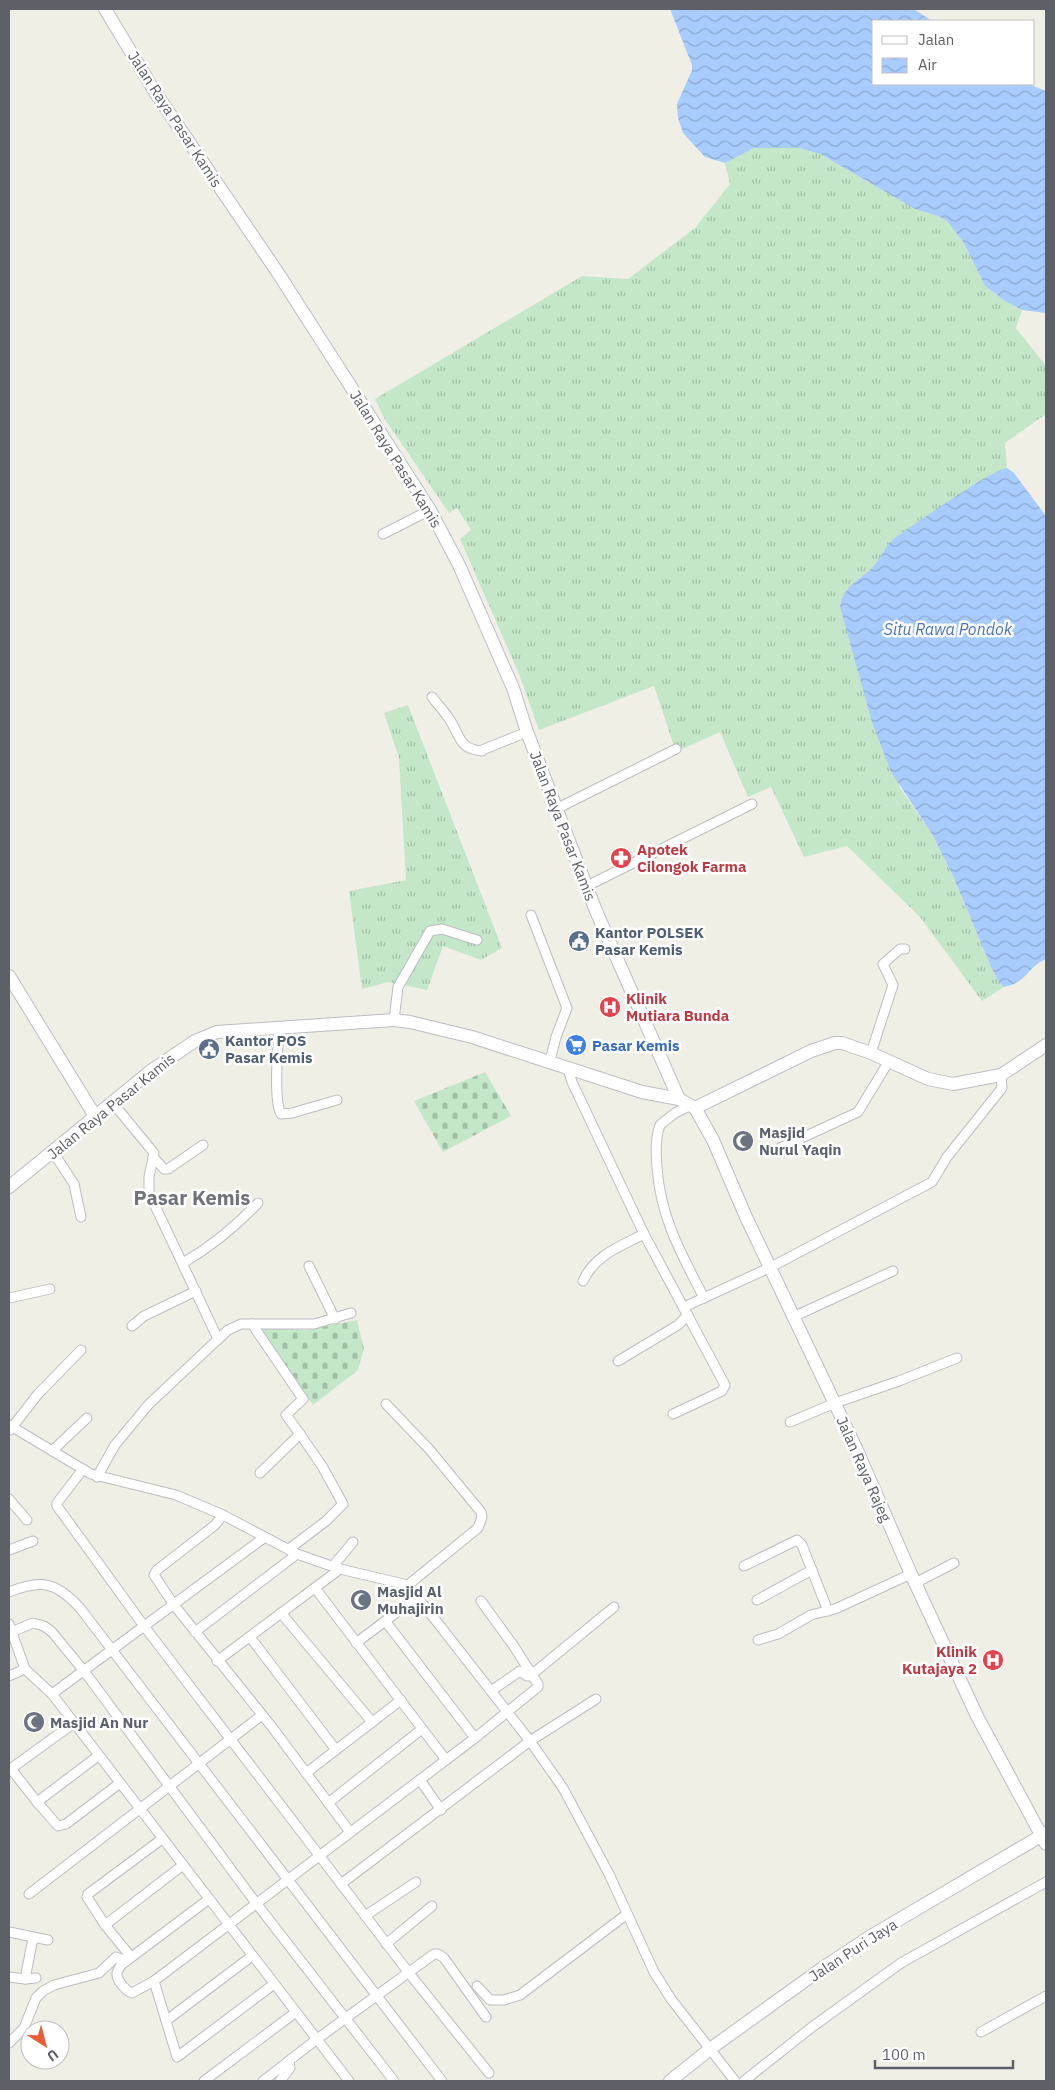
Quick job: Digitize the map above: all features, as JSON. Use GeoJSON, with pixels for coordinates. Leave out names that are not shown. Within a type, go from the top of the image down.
{"type":"FeatureCollection","features":[{"type":"Feature","properties":{"kind":"main road","name":"Jalan Raya Pasar Kamis"},"geometry":{"type":"LineString","coordinates":[[104,9],[160,99],[268,258],[430,510],[459,565],[497,648],[556,809],[587,886],[679,1099]]}},
{"type":"Feature","properties":{"kind":"main road"},"geometry":{"type":"LineString","coordinates":[[9,976],[95,1116]]}},
{"type":"Feature","properties":{"kind":"main road","name":"Jalan Raya Pasar Kamis"},"geometry":{"type":"LineString","coordinates":[[9,1188],[152,1070],[206,1036],[217,1032],[394,1020],[410,1022],[472,1037],[642,1092],[679,1099]]}},
{"type":"Feature","properties":{"kind":"main road"},"geometry":{"type":"LineString","coordinates":[[679,1099],[693,1107],[825,1046],[842,1043],[872,1053],[928,1078],[953,1084],[1001,1075],[1046,1045]]}},
{"type":"Feature","properties":{"kind":"main road","name":"Jalan Raya Rajeg"},"geometry":{"type":"LineString","coordinates":[[693,1107],[709,1132],[746,1217],[835,1403],[980,1723],[1045,1837]]}},
{"type":"Feature","properties":{"kind":"main road","name":"Jalan Puri Jaya"},"geometry":{"type":"LineString","coordinates":[[670,2081],[713,2053],[824,1967],[871,1936],[1045,1837]]}},
{"type":"Feature","properties":{"kind":"street"},"geometry":{"type":"LineString","coordinates":[[383,534],[430,510]]}},
{"type":"Feature","properties":{"kind":"street"},"geometry":{"type":"LineString","coordinates":[[432,697],[450,720],[462,744],[471,750],[482,751],[527,732]]}},
{"type":"Feature","properties":{"kind":"street"},"geometry":{"type":"LineString","coordinates":[[556,809],[676,749]]}},
{"type":"Feature","properties":{"kind":"street"},"geometry":{"type":"LineString","coordinates":[[587,886],[752,804]]}},
{"type":"Feature","properties":{"kind":"street"},"geometry":{"type":"LineString","coordinates":[[531,915],[567,1008],[556,1037],[550,1061]]}},
{"type":"Feature","properties":{"kind":"street"},"geometry":{"type":"LineString","coordinates":[[394,1020],[398,988],[430,931],[442,929],[477,940]]}},
{"type":"Feature","properties":{"kind":"street"},"geometry":{"type":"LineString","coordinates":[[872,1053],[893,985],[883,964],[900,949],[905,949]]}},
{"type":"Feature","properties":{"kind":"street"},"geometry":{"type":"LineString","coordinates":[[279,1028],[278,1108],[281,1114],[292,1113],[337,1100]]}},
{"type":"Feature","properties":{"kind":"street"},"geometry":{"type":"LineString","coordinates":[[780,1148],[858,1112],[889,1061]]}},
{"type":"Feature","properties":{"kind":"street"},"geometry":{"type":"LineString","coordinates":[[568,1069],[612,1171],[725,1387],[722,1391],[673,1414]]}},
{"type":"Feature","properties":{"kind":"street"},"geometry":{"type":"LineString","coordinates":[[618,1360],[678,1325],[686,1311],[704,1298],[771,1267],[932,1182],[947,1157],[1000,1092],[1003,1085],[1001,1075]]}},
{"type":"Feature","properties":{"kind":"street"},"geometry":{"type":"LineString","coordinates":[[112,1102],[154,1153],[149,1177],[149,1193],[218,1339]]}},
{"type":"Feature","properties":{"kind":"street"},"geometry":{"type":"LineString","coordinates":[[693,1107],[675,1114],[660,1125],[656,1150],[658,1184],[669,1228],[704,1298]]}},
{"type":"Feature","properties":{"kind":"street"},"geometry":{"type":"LineString","coordinates":[[153,1157],[164,1169],[168,1169],[203,1145]]}},
{"type":"Feature","properties":{"kind":"street"},"geometry":{"type":"LineString","coordinates":[[53,1152],[74,1184],[81,1217]]}},
{"type":"Feature","properties":{"kind":"street"},"geometry":{"type":"LineString","coordinates":[[183,1263],[219,1240],[258,1203]]}},
{"type":"Feature","properties":{"kind":"street"},"geometry":{"type":"LineString","coordinates":[[583,1282],[589,1270],[602,1255],[644,1234]]}},
{"type":"Feature","properties":{"kind":"street"},"geometry":{"type":"LineString","coordinates":[[309,1266],[335,1319]]}},
{"type":"Feature","properties":{"kind":"street"},"geometry":{"type":"LineString","coordinates":[[793,1317],[893,1271]]}},
{"type":"Feature","properties":{"kind":"street"},"geometry":{"type":"LineString","coordinates":[[9,1298],[50,1289]]}},
{"type":"Feature","properties":{"kind":"street"},"geometry":{"type":"LineString","coordinates":[[132,1326],[144,1316],[196,1291]]}},
{"type":"Feature","properties":{"kind":"street"},"geometry":{"type":"LineString","coordinates":[[98,1477],[115,1445],[149,1404],[218,1339],[236,1326],[242,1324],[314,1324],[351,1313]]}},
{"type":"Feature","properties":{"kind":"street"},"geometry":{"type":"LineString","coordinates":[[195,1632],[293,1552],[343,1504],[322,1466],[286,1415],[303,1399],[252,1324]]}},
{"type":"Feature","properties":{"kind":"street"},"geometry":{"type":"LineString","coordinates":[[81,1350],[38,1394],[10,1428],[98,1477],[176,1494],[224,1515],[293,1552],[336,1567],[408,1585],[530,1741],[571,1801],[609,1874],[660,1982],[735,2081]]}},
{"type":"Feature","properties":{"kind":"street"},"geometry":{"type":"LineString","coordinates":[[790,1422],[835,1403],[899,1381],[957,1358]]}},
{"type":"Feature","properties":{"kind":"street"},"geometry":{"type":"LineString","coordinates":[[386,1404],[429,1449],[481,1512],[482,1517],[478,1528],[408,1585]]}},
{"type":"Feature","properties":{"kind":"street"},"geometry":{"type":"LineString","coordinates":[[52,1451],[87,1418]]}},
{"type":"Feature","properties":{"kind":"street"},"geometry":{"type":"LineString","coordinates":[[260,1473],[300,1434]]}},
{"type":"Feature","properties":{"kind":"street"},"geometry":{"type":"LineString","coordinates":[[83,1469],[56,1505],[144,1626],[408,1973],[489,2073]]}},
{"type":"Feature","properties":{"kind":"street"},"geometry":{"type":"LineString","coordinates":[[9,1499],[27,1520]]}},
{"type":"Feature","properties":{"kind":"street"},"geometry":{"type":"LineString","coordinates":[[224,1515],[215,1525],[157,1570],[154,1575],[174,1605],[262,1715],[350,1832]]}},
{"type":"Feature","properties":{"kind":"street"},"geometry":{"type":"LineString","coordinates":[[52,1694],[265,1537]]}},
{"type":"Feature","properties":{"kind":"street"},"geometry":{"type":"LineString","coordinates":[[9,1550],[33,1540]]}},
{"type":"Feature","properties":{"kind":"street"},"geometry":{"type":"LineString","coordinates":[[744,1566],[797,1540],[802,1545],[828,1611]]}},
{"type":"Feature","properties":{"kind":"street"},"geometry":{"type":"LineString","coordinates":[[217,1661],[315,1588],[336,1567],[353,1542]]}},
{"type":"Feature","properties":{"kind":"street"},"geometry":{"type":"LineString","coordinates":[[758,1640],[778,1634],[811,1615],[828,1611],[914,1580],[921,1580],[954,1563]]}},
{"type":"Feature","properties":{"kind":"street"},"geometry":{"type":"LineString","coordinates":[[757,1600],[812,1570]]}},
{"type":"Feature","properties":{"kind":"street"},"geometry":{"type":"LineString","coordinates":[[9,1592],[28,1586],[45,1585],[58,1588],[66,1593],[80,1608],[442,2081]]}},
{"type":"Feature","properties":{"kind":"street"},"geometry":{"type":"LineString","coordinates":[[315,1588],[446,1760]]}},
{"type":"Feature","properties":{"kind":"street"},"geometry":{"type":"LineString","coordinates":[[356,1643],[417,1597]]}},
{"type":"Feature","properties":{"kind":"street"},"geometry":{"type":"LineString","coordinates":[[208,1899],[124,1963],[117,1976],[130,1993],[154,1981],[508,1713],[539,1686],[481,1601]]}},
{"type":"Feature","properties":{"kind":"street"},"geometry":{"type":"LineString","coordinates":[[491,1691],[520,1671],[526,1676],[532,1674],[614,1608]]}},
{"type":"Feature","properties":{"kind":"street"},"geometry":{"type":"LineString","coordinates":[[282,1613],[372,1722]]}},
{"type":"Feature","properties":{"kind":"street"},"geometry":{"type":"LineString","coordinates":[[386,1622],[475,1738]]}},
{"type":"Feature","properties":{"kind":"street"},"geometry":{"type":"LineString","coordinates":[[349,2081],[52,1694],[26,1669],[10,1629],[33,1623],[44,1626],[52,1632],[84,1671],[256,1903],[394,2081]]}},
{"type":"Feature","properties":{"kind":"street"},"geometry":{"type":"LineString","coordinates":[[250,1637],[336,1750]]}},
{"type":"Feature","properties":{"kind":"street"},"geometry":{"type":"LineString","coordinates":[[9,1676],[26,1669]]}},
{"type":"Feature","properties":{"kind":"street"},"geometry":{"type":"LineString","coordinates":[[341,1884],[530,1741],[596,1699]]}},
{"type":"Feature","properties":{"kind":"street"},"geometry":{"type":"LineString","coordinates":[[306,1773],[401,1700]]}},
{"type":"Feature","properties":{"kind":"street"},"geometry":{"type":"LineString","coordinates":[[29,1894],[262,1715]]}},
{"type":"Feature","properties":{"kind":"street"},"geometry":{"type":"LineString","coordinates":[[74,1723],[10,1769],[56,1824],[61,1826],[120,1783]]}},
{"type":"Feature","properties":{"kind":"street"},"geometry":{"type":"LineString","coordinates":[[328,1803],[422,1729]]}},
{"type":"Feature","properties":{"kind":"street"},"geometry":{"type":"LineString","coordinates":[[37,1802],[98,1756]]}},
{"type":"Feature","properties":{"kind":"street"},"geometry":{"type":"LineString","coordinates":[[420,1780],[441,1810]]}},
{"type":"Feature","properties":{"kind":"street"},"geometry":{"type":"LineString","coordinates":[[124,1963],[105,1925],[89,1902],[88,1894],[162,1838]]}},
{"type":"Feature","properties":{"kind":"street"},"geometry":{"type":"LineString","coordinates":[[105,1925],[183,1865]]}},
{"type":"Feature","properties":{"kind":"street"},"geometry":{"type":"LineString","coordinates":[[365,1916],[416,1882]]}},
{"type":"Feature","properties":{"kind":"street"},"geometry":{"type":"LineString","coordinates":[[744,2081],[853,1996],[901,1963],[1046,1882]]}},
{"type":"Feature","properties":{"kind":"street"},"geometry":{"type":"LineString","coordinates":[[386,1944],[432,1906]]}},
{"type":"Feature","properties":{"kind":"street"},"geometry":{"type":"LineString","coordinates":[[477,1986],[490,2000],[504,2000],[520,1995],[627,1914]]}},
{"type":"Feature","properties":{"kind":"street"},"geometry":{"type":"LineString","coordinates":[[9,1932],[48,1940]]}},
{"type":"Feature","properties":{"kind":"street"},"geometry":{"type":"LineString","coordinates":[[25,1980],[33,1938]]}},
{"type":"Feature","properties":{"kind":"street"},"geometry":{"type":"LineString","coordinates":[[263,2081],[317,2039],[434,1954],[441,1955],[486,2017]]}},
{"type":"Feature","properties":{"kind":"street"},"geometry":{"type":"LineString","coordinates":[[167,2020],[252,1956]]}},
{"type":"Feature","properties":{"kind":"street"},"geometry":{"type":"LineString","coordinates":[[9,2043],[24,2028],[36,1998],[43,1991],[54,1985],[99,1973],[116,1957],[124,1963]]}},
{"type":"Feature","properties":{"kind":"street"},"geometry":{"type":"LineString","coordinates":[[9,1976],[25,1980],[36,1978]]}},
{"type":"Feature","properties":{"kind":"street"},"geometry":{"type":"LineString","coordinates":[[154,1981],[177,2057],[274,1984]]}},
{"type":"Feature","properties":{"kind":"street"},"geometry":{"type":"LineString","coordinates":[[981,2032],[1046,1996]]}},
{"type":"Feature","properties":{"kind":"street"},"geometry":{"type":"LineString","coordinates":[[204,2081],[296,2012]]}},
{"type":"Feature","properties":{"kind":"street"},"geometry":{"type":"LineString","coordinates":[[280,2081],[287,2075],[290,2068],[289,2061]]}},
{"type":"Feature","properties":{"kind":"green space"},"geometry":{"type":"Polygon","coordinates":[[[754,148],[799,148],[820,154],[915,209],[938,216],[947,221],[964,243],[985,286],[1005,301],[1022,310],[1016,328],[1046,366],[1046,414],[1005,443],[1007,468],[981,481],[892,540],[871,569],[854,582],[845,592],[840,607],[900,788],[932,834],[953,876],[991,967],[1004,987],[982,1001],[920,917],[847,846],[804,857],[771,787],[748,797],[720,732],[676,752],[654,686],[539,730],[519,674],[460,539],[471,530],[457,508],[449,513],[384,418],[375,399],[582,276],[628,279],[695,228],[730,184],[725,163],[754,148]]]}},
{"type":"Feature","properties":{"kind":"green space"},"geometry":{"type":"Polygon","coordinates":[[[408,705],[502,948],[481,960],[443,946],[427,990],[388,982],[362,989],[349,891],[406,880],[399,758],[384,713],[408,705]]]}},
{"type":"Feature","properties":{"kind":"green space"},"geometry":{"type":"Polygon","coordinates":[[[485,1072],[511,1116],[443,1152],[414,1101],[485,1072]]]}},
{"type":"Feature","properties":{"kind":"green space"},"geometry":{"type":"Polygon","coordinates":[[[357,1320],[364,1349],[358,1370],[313,1405],[256,1327],[306,1330],[357,1320]]]}},
{"type":"Feature","properties":{"kind":"water"},"geometry":{"type":"Polygon","coordinates":[[[670,9],[914,9],[930,20],[872,20],[872,85],[1031,85],[1046,91],[1046,313],[1022,310],[1005,301],[985,286],[964,243],[947,221],[938,216],[915,209],[820,154],[799,148],[754,148],[725,163],[705,157],[683,133],[678,118],[677,104],[692,70],[692,65],[670,9]]]}},
{"type":"Feature","properties":{"kind":"water","name":"Situ Rawa Pondok"},"geometry":{"type":"Polygon","coordinates":[[[1007,468],[1014,473],[1046,516],[1046,959],[1035,966],[1018,982],[1004,987],[991,967],[953,876],[932,834],[891,772],[872,722],[840,607],[845,592],[854,582],[871,569],[892,540],[969,488],[1007,468]]]}},
{"type":"Feature","properties":{"kind":"place","name":"Apotek Cilongok Farma"},"geometry":{"type":"Point","coordinates":[621,858]}},
{"type":"Feature","properties":{"kind":"place","name":"Kantor POLSEK Pasar Kemis"},"geometry":{"type":"Point","coordinates":[579,941]}},
{"type":"Feature","properties":{"kind":"place","name":"Klinik Mutiara Bunda"},"geometry":{"type":"Point","coordinates":[610,1007]}},
{"type":"Feature","properties":{"kind":"place","name":"Pasar Kemis"},"geometry":{"type":"Point","coordinates":[576,1045]}},
{"type":"Feature","properties":{"kind":"place","name":"Kantor POS Pasar Kemis"},"geometry":{"type":"Point","coordinates":[209,1049]}},
{"type":"Feature","properties":{"kind":"place","name":"Masjid Nurul Yaqin"},"geometry":{"type":"Point","coordinates":[743,1141]}},
{"type":"Feature","properties":{"kind":"place","name":"Masjid Al Muhajirin"},"geometry":{"type":"Point","coordinates":[361,1600]}},
{"type":"Feature","properties":{"kind":"place","name":"Klinik Kutajaya 2"},"geometry":{"type":"Point","coordinates":[993,1660]}},
{"type":"Feature","properties":{"kind":"place","name":"Masjid An Nur"},"geometry":{"type":"Point","coordinates":[34,1722]}},
{"type":"Feature","properties":{"kind":"district","name":"Pasar Kemis"},"geometry":{"type":"Point","coordinates":[192,1197]}}]}
